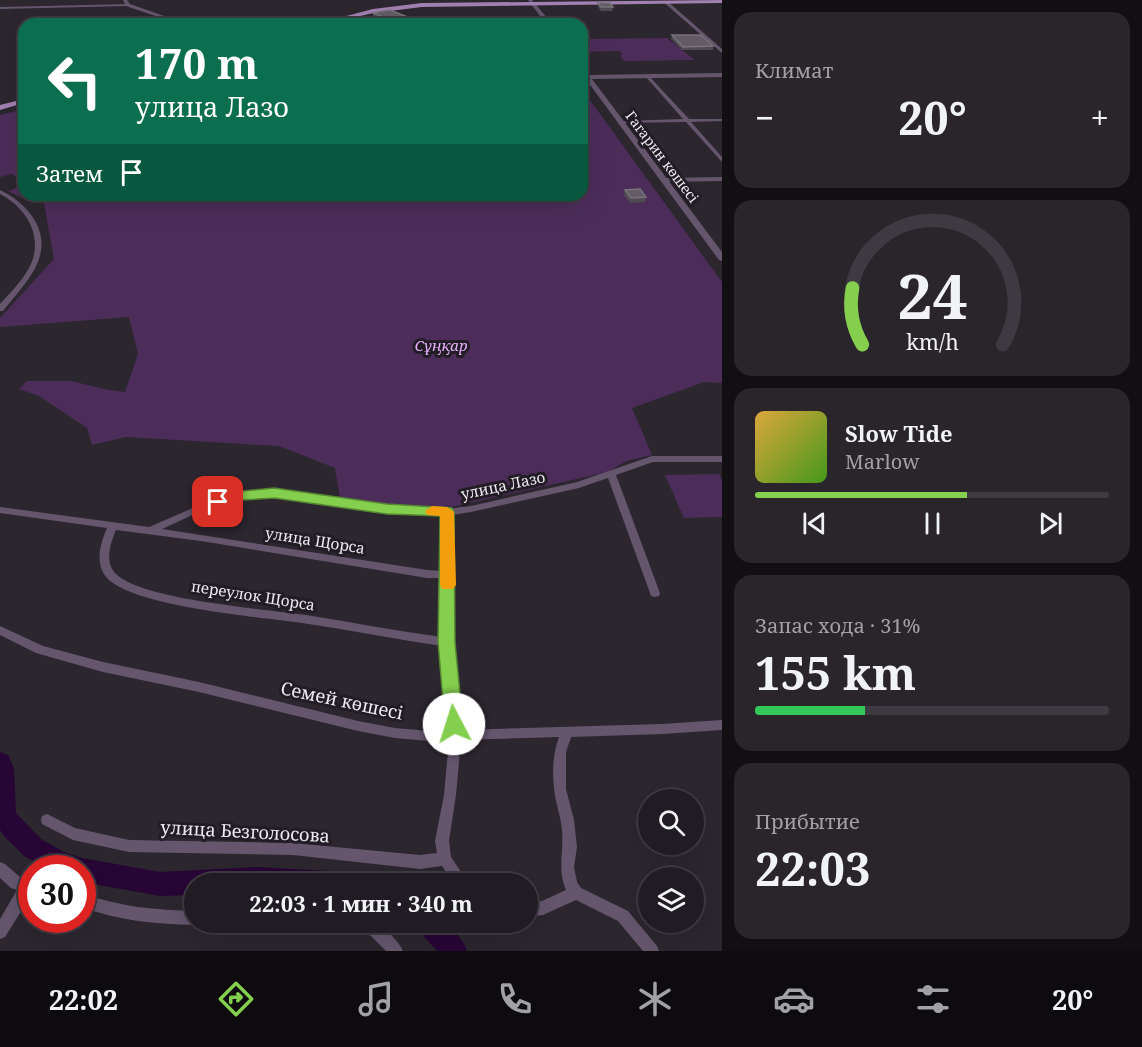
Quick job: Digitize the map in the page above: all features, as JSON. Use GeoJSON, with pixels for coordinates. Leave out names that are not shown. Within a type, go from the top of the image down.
{"type":"FeatureCollection","features":[{"type":"Feature","properties":{"kind":"main road"},"geometry":{"type":"LineString","coordinates":[[346,18],[392,8],[495,2],[722,1]]}},
{"type":"Feature","properties":{"kind":"main road"},"geometry":{"type":"LineString","coordinates":[[0,108],[18,103]]}},
{"type":"Feature","properties":{"kind":"street"},"geometry":{"type":"LineString","coordinates":[[533,1],[545,18]]}},
{"type":"Feature","properties":{"kind":"street"},"geometry":{"type":"LineString","coordinates":[[0,8],[126,3],[167,18]]}},
{"type":"Feature","properties":{"kind":"street"},"geometry":{"type":"LineString","coordinates":[[667,3],[722,51]]}},
{"type":"Feature","properties":{"kind":"street"},"geometry":{"type":"LineString","coordinates":[[588,73],[648,76],[722,75]]}},
{"type":"Feature","properties":{"kind":"street"},"geometry":{"type":"LineString","coordinates":[[648,76],[722,160]]}},
{"type":"Feature","properties":{"kind":"street","name":"Гагарин көшесі"},"geometry":{"type":"LineString","coordinates":[[588,78],[722,258]]}},
{"type":"Feature","properties":{"kind":"street"},"geometry":{"type":"LineString","coordinates":[[621,122],[722,120]]}},
{"type":"Feature","properties":{"kind":"street"},"geometry":{"type":"LineString","coordinates":[[665,180],[722,179]]}},
{"type":"Feature","properties":{"kind":"street"},"geometry":{"type":"LineString","coordinates":[[0,192],[23,206],[29,213],[35,225],[38,248],[37,258],[32,268],[0,309]]}},
{"type":"Feature","properties":{"kind":"street","name":"улица Лазо"},"geometry":{"type":"LineString","coordinates":[[149,531],[218,502],[243,496],[274,493],[387,509],[447,512],[471,510],[579,485],[652,459],[722,459]]}},
{"type":"Feature","properties":{"kind":"street"},"geometry":{"type":"LineString","coordinates":[[612,475],[655,593]]}},
{"type":"Feature","properties":{"kind":"street","name":"улица Щорса"},"geometry":{"type":"LineString","coordinates":[[0,510],[427,574],[448,575]]}},
{"type":"Feature","properties":{"kind":"street"},"geometry":{"type":"LineString","coordinates":[[447,512],[447,642],[455,735],[450,795],[442,841],[445,859],[455,873]]}},
{"type":"Feature","properties":{"kind":"street","name":"переулок Щорса"},"geometry":{"type":"LineString","coordinates":[[113,526],[106,542],[104,564],[112,577],[128,588],[200,603],[447,642]]}},
{"type":"Feature","properties":{"kind":"street","name":"Семей көшесі"},"geometry":{"type":"LineString","coordinates":[[0,630],[40,650],[103,667],[395,733],[455,735],[567,732],[722,724]]}},
{"type":"Feature","properties":{"kind":"street"},"geometry":{"type":"LineString","coordinates":[[567,732],[560,752],[560,789],[568,820],[570,847],[567,867],[571,885],[576,893],[623,915],[652,951]]}},
{"type":"Feature","properties":{"kind":"street","name":"улица Безголосова"},"geometry":{"type":"LineString","coordinates":[[47,820],[73,834],[129,846],[293,849],[420,862],[445,859]]}},
{"type":"Feature","properties":{"kind":"street"},"geometry":{"type":"LineString","coordinates":[[0,869],[18,884]]}},
{"type":"Feature","properties":{"kind":"street"},"geometry":{"type":"LineString","coordinates":[[538,909],[576,893]]}},
{"type":"Feature","properties":{"kind":"street"},"geometry":{"type":"LineString","coordinates":[[0,932],[18,904]]}},
{"type":"Feature","properties":{"kind":"street"},"geometry":{"type":"LineString","coordinates":[[96,906],[145,917],[184,918]]}},
{"type":"Feature","properties":{"kind":"street"},"geometry":{"type":"LineString","coordinates":[[378,933],[396,951]]}},
{"type":"Feature","properties":{"kind":"green space"},"geometry":{"type":"Polygon","coordinates":[[[667,38],[695,60],[624,61],[620,56],[622,54],[620,51],[588,52],[588,39],[667,38]]]}},
{"type":"Feature","properties":{"kind":"green space","name":"Сұңқар"},"geometry":{"type":"Polygon","coordinates":[[[588,97],[722,282],[722,383],[704,382],[632,408],[652,455],[626,461],[608,472],[451,507],[386,506],[340,498],[335,468],[279,446],[126,437],[92,445],[87,428],[39,396],[19,389],[27,381],[71,381],[125,392],[138,354],[129,317],[0,327],[0,318],[54,259],[44,203],[28,201],[588,201],[588,97]]]}},
{"type":"Feature","properties":{"kind":"green space"},"geometry":{"type":"Polygon","coordinates":[[[18,110],[18,178],[12,174],[0,177],[0,115],[18,110]]]}},
{"type":"Feature","properties":{"kind":"green space","name":"Сұңқар"},"geometry":{"type":"Polygon","coordinates":[[[18,188],[18,196],[8,191],[18,188]]]}},
{"type":"Feature","properties":{"kind":"green space"},"geometry":{"type":"Polygon","coordinates":[[[719,474],[722,480],[722,517],[684,518],[665,475],[719,474]]]}},
{"type":"Feature","properties":{"kind":"building"},"geometry":{"type":"Polygon","coordinates":[[[598,3],[610,3],[613,7],[601,7],[598,3]]]}},
{"type":"Feature","properties":{"kind":"building"},"geometry":{"type":"Polygon","coordinates":[[[390,10],[410,18],[386,18],[373,13],[390,10]]]}},
{"type":"Feature","properties":{"kind":"building"},"geometry":{"type":"Polygon","coordinates":[[[672,35],[701,35],[713,46],[683,47],[672,35]]]}},
{"type":"Feature","properties":{"kind":"building"},"geometry":{"type":"Polygon","coordinates":[[[640,189],[646,197],[631,198],[625,190],[640,189]]]}},
{"type":"Feature","properties":{"kind":"waterway"},"geometry":{"type":"LineString","coordinates":[[0,762],[3,768],[3,810],[7,820],[22,839],[44,855]]}},
{"type":"Feature","properties":{"kind":"waterway"},"geometry":{"type":"LineString","coordinates":[[96,873],[160,884],[184,883]]}},
{"type":"Feature","properties":{"kind":"waterway"},"geometry":{"type":"LineString","coordinates":[[440,933],[454,951]]}},
{"type":"Feature","properties":{"kind":"slow traffic"},"geometry":{"type":"LineString","coordinates":[[432,511],[447,512],[448,585]]}},
{"type":"Feature","properties":{"kind":"route"},"geometry":{"type":"LineString","coordinates":[[218,502],[243,496],[274,493],[387,509],[447,512],[447,642],[454,724]]}}]}
